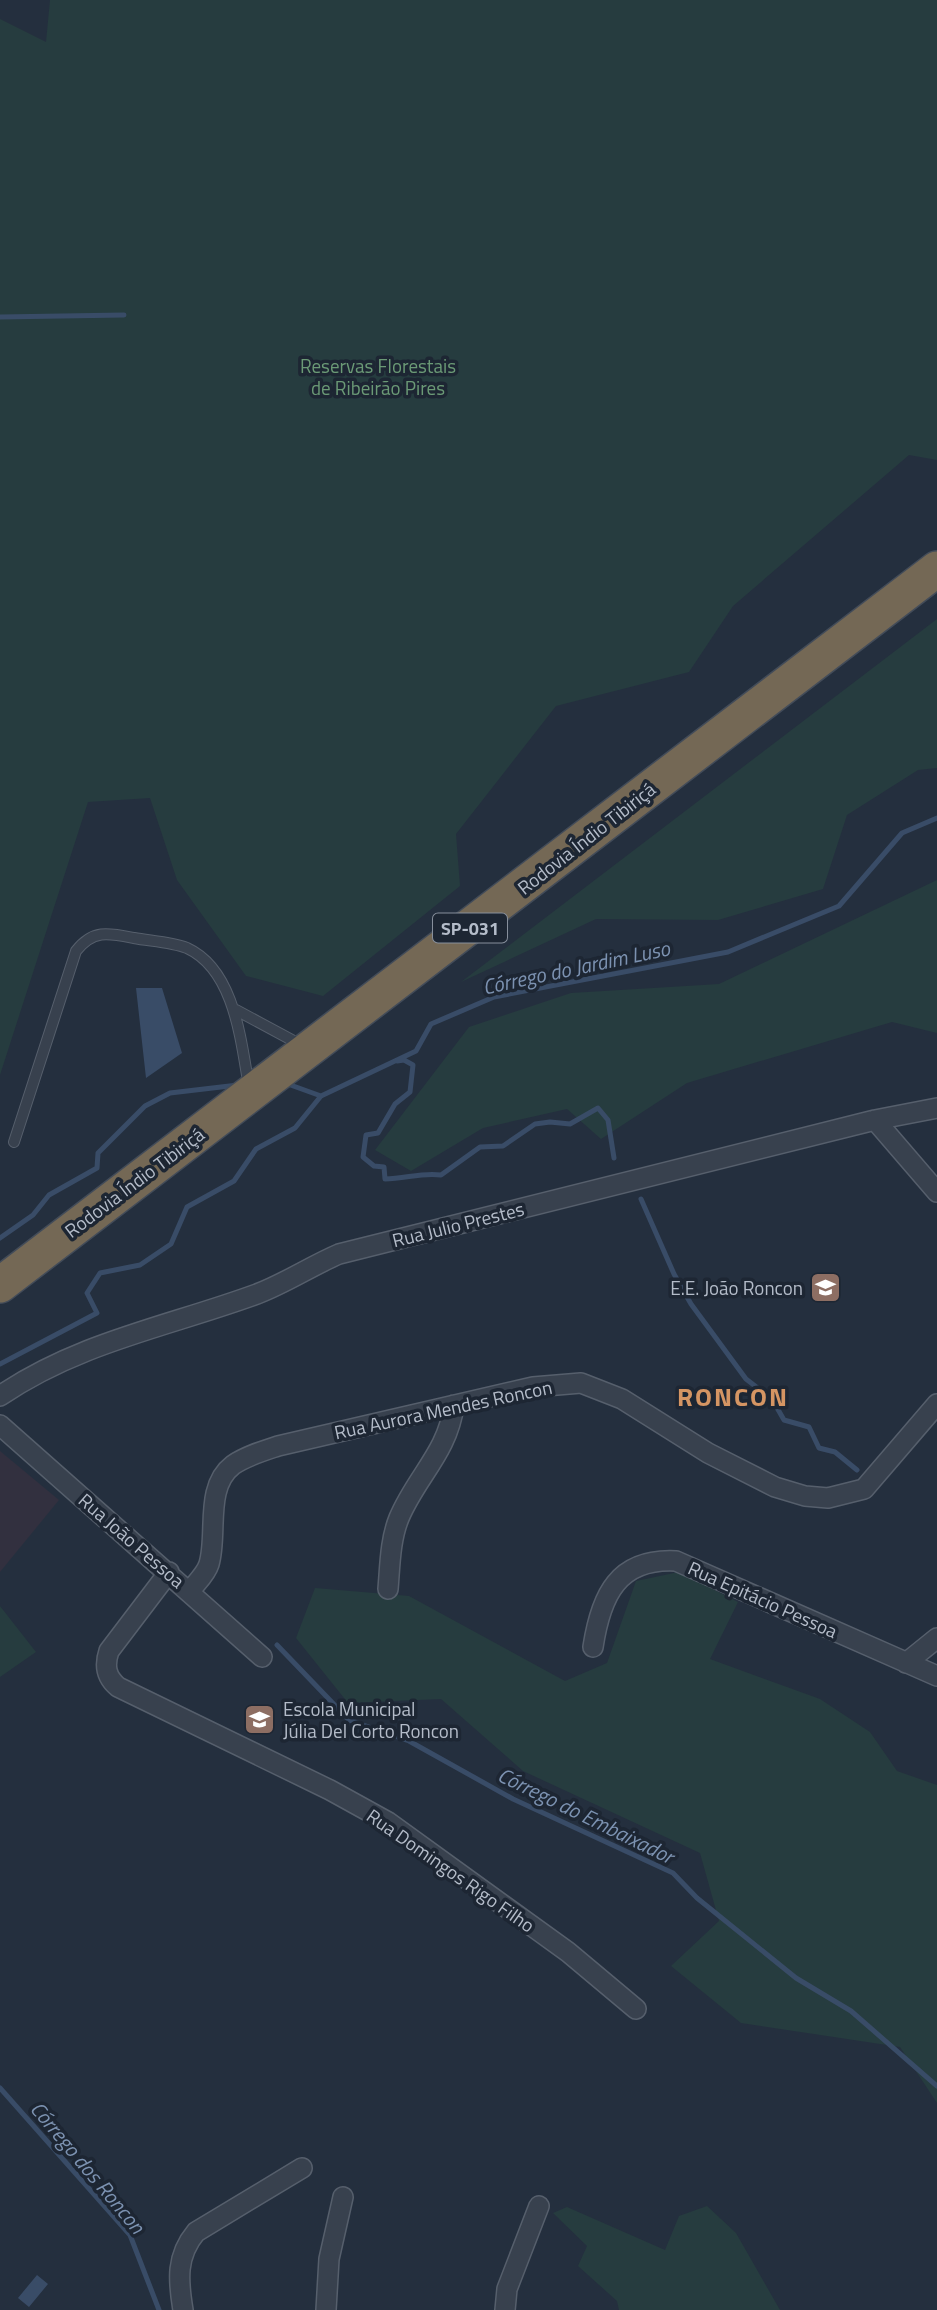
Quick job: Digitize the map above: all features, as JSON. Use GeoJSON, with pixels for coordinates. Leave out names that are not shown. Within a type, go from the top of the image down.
{"type":"FeatureCollection","features":[{"type":"Feature","properties":{"kind":"highway","name":"Rodovia Índio Tibiriçá"},"geometry":{"type":"LineString","coordinates":[[0,1285],[937,569]]}},
{"type":"Feature","properties":{"kind":"street","name":"Rua Julio Prestes"},"geometry":{"type":"LineString","coordinates":[[0,1396],[42,1370],[87,1349],[257,1294],[339,1254],[875,1120],[937,1108]]}},
{"type":"Feature","properties":{"kind":"street"},"geometry":{"type":"LineString","coordinates":[[875,1120],[937,1192]]}},
{"type":"Feature","properties":{"kind":"street","name":"Rua Aurora Mendes Roncon"},"geometry":{"type":"LineString","coordinates":[[190,1591],[210,1562],[217,1492],[221,1479],[231,1466],[278,1446],[533,1388],[581,1383],[622,1399],[708,1453],[775,1487],[805,1496],[828,1498],[864,1489],[937,1404]]}},
{"type":"Feature","properties":{"kind":"street"},"geometry":{"type":"LineString","coordinates":[[388,1589],[392,1546],[399,1519],[446,1440],[453,1405]]}},
{"type":"Feature","properties":{"kind":"street","name":"Rua João Pessoa"},"geometry":{"type":"LineString","coordinates":[[0,1425],[262,1657]]}},
{"type":"Feature","properties":{"kind":"street","name":"Rua Epitácio Pessoa"},"geometry":{"type":"LineString","coordinates":[[593,1647],[603,1603],[617,1581],[632,1567],[655,1560],[666,1560],[696,1568],[937,1676]]}},
{"type":"Feature","properties":{"kind":"street","name":"Rua Domingos Rigo Filho"},"geometry":{"type":"LineString","coordinates":[[169,1572],[109,1651],[106,1673],[118,1688],[330,1790],[388,1822],[568,1952],[636,2009]]}},
{"type":"Feature","properties":{"kind":"street"},"geometry":{"type":"LineString","coordinates":[[906,1663],[937,1638]]}},
{"type":"Feature","properties":{"kind":"street"},"geometry":{"type":"LineString","coordinates":[[183,2310],[178,2278],[186,2244],[196,2232],[302,2168]]}},
{"type":"Feature","properties":{"kind":"street"},"geometry":{"type":"LineString","coordinates":[[326,2310],[329,2259],[343,2197]]}},
{"type":"Feature","properties":{"kind":"street"},"geometry":{"type":"LineString","coordinates":[[505,2310],[507,2289],[539,2206]]}},
{"type":"Feature","properties":{"kind":"lane"},"geometry":{"type":"LineString","coordinates":[[14,1142],[76,951],[84,940],[97,933],[186,947],[201,957],[214,972],[236,1010],[250,1094]]}},
{"type":"Feature","properties":{"kind":"lane"},"geometry":{"type":"LineString","coordinates":[[236,1010],[309,1049]]}},
{"type":"Feature","properties":{"kind":"shaded area"},"geometry":{"type":"Polygon","coordinates":[[[0,1451],[59,1500],[0,1572],[0,1451]]]}},
{"type":"Feature","properties":{"kind":"green space","name":"Reservas Florestais de Ribeirão Pires"},"geometry":{"type":"Polygon","coordinates":[[[50,0],[937,0],[937,460],[909,455],[733,606],[689,672],[556,706],[456,834],[460,886],[323,996],[246,976],[177,880],[150,798],[88,802],[0,1075],[0,19],[46,42],[50,0]]]}},
{"type":"Feature","properties":{"kind":"green space"},"geometry":{"type":"Polygon","coordinates":[[[937,619],[937,768],[918,770],[847,815],[823,889],[718,920],[596,919],[461,982],[937,619]]]}},
{"type":"Feature","properties":{"kind":"green space"},"geometry":{"type":"Polygon","coordinates":[[[937,880],[937,1033],[892,1022],[687,1083],[601,1139],[567,1109],[483,1128],[411,1171],[375,1150],[469,1027],[571,993],[719,984],[937,880]]]}},
{"type":"Feature","properties":{"kind":"green space"},"geometry":{"type":"Polygon","coordinates":[[[679,1572],[738,1602],[710,1659],[820,1699],[870,1732],[897,1771],[937,1785],[937,2103],[900,2047],[741,2023],[671,1966],[719,1921],[700,1853],[523,1771],[441,1699],[348,1703],[296,1638],[315,1588],[409,1596],[565,1681],[607,1663],[636,1581],[679,1572]]]}},
{"type":"Feature","properties":{"kind":"green space"},"geometry":{"type":"Polygon","coordinates":[[[0,1606],[36,1652],[0,1677],[0,1606]]]}},
{"type":"Feature","properties":{"kind":"green space"},"geometry":{"type":"Polygon","coordinates":[[[707,2206],[736,2233],[780,2310],[619,2310],[617,2301],[578,2266],[587,2246],[553,2213],[567,2207],[665,2250],[679,2216],[707,2206]]]}},
{"type":"Feature","properties":{"kind":"water"},"geometry":{"type":"Polygon","coordinates":[[[136,988],[162,988],[182,1053],[146,1078],[136,988]]]}},
{"type":"Feature","properties":{"kind":"water"},"geometry":{"type":"Polygon","coordinates":[[[37,2275],[48,2284],[29,2307],[18,2298],[37,2275]]]}},
{"type":"Feature","properties":{"kind":"waterway"},"geometry":{"type":"LineString","coordinates":[[0,317],[124,315]]}},
{"type":"Feature","properties":{"kind":"waterway","name":"Córrego do Jardim Luso"},"geometry":{"type":"LineString","coordinates":[[0,1364],[97,1313],[87,1293],[100,1273],[140,1265],[171,1244],[187,1207],[234,1181],[256,1149],[295,1128],[321,1096],[416,1051],[431,1024],[494,997],[728,952],[839,906],[902,833],[937,818]]}},
{"type":"Feature","properties":{"kind":"waterway"},"geometry":{"type":"LineString","coordinates":[[397,1061],[404,1060],[413,1065],[410,1092],[395,1104],[378,1133],[366,1135],[363,1157],[374,1166],[384,1167],[385,1179],[441,1175],[480,1147],[503,1146],[535,1124],[570,1124],[598,1108],[608,1120],[614,1158]]}},
{"type":"Feature","properties":{"kind":"waterway"},"geometry":{"type":"LineString","coordinates":[[285,1083],[321,1096]]}},
{"type":"Feature","properties":{"kind":"waterway","name":"Córrego do Jardim Luso"},"geometry":{"type":"LineString","coordinates":[[0,1238],[33,1215],[49,1195],[97,1168],[98,1153],[145,1106],[170,1093],[238,1085]]}},
{"type":"Feature","properties":{"kind":"waterway"},"geometry":{"type":"LineString","coordinates":[[641,1199],[674,1274],[691,1304],[746,1379],[772,1399],[784,1420],[809,1427],[819,1448],[835,1452],[857,1470]]}},
{"type":"Feature","properties":{"kind":"waterway","name":"Córrego do Embaixador"},"geometry":{"type":"LineString","coordinates":[[277,1645],[349,1720],[409,1741],[513,1799],[673,1873],[697,1898],[796,1978],[851,2011],[937,2086]]}},
{"type":"Feature","properties":{"kind":"waterway","name":"Córrego dos Roncon"},"geometry":{"type":"LineString","coordinates":[[0,2088],[130,2235],[159,2310]]}},
{"type":"Feature","properties":{"kind":"place","name":"E.E. João Roncon"},"geometry":{"type":"Point","coordinates":[826,1287]}},
{"type":"Feature","properties":{"kind":"place","name":"Escola Municipal Júlia Del Corto Roncon"},"geometry":{"type":"Point","coordinates":[260,1719]}},
{"type":"Feature","properties":{"kind":"district","name":"RONCON"},"geometry":{"type":"Point","coordinates":[733,1396]}}]}
